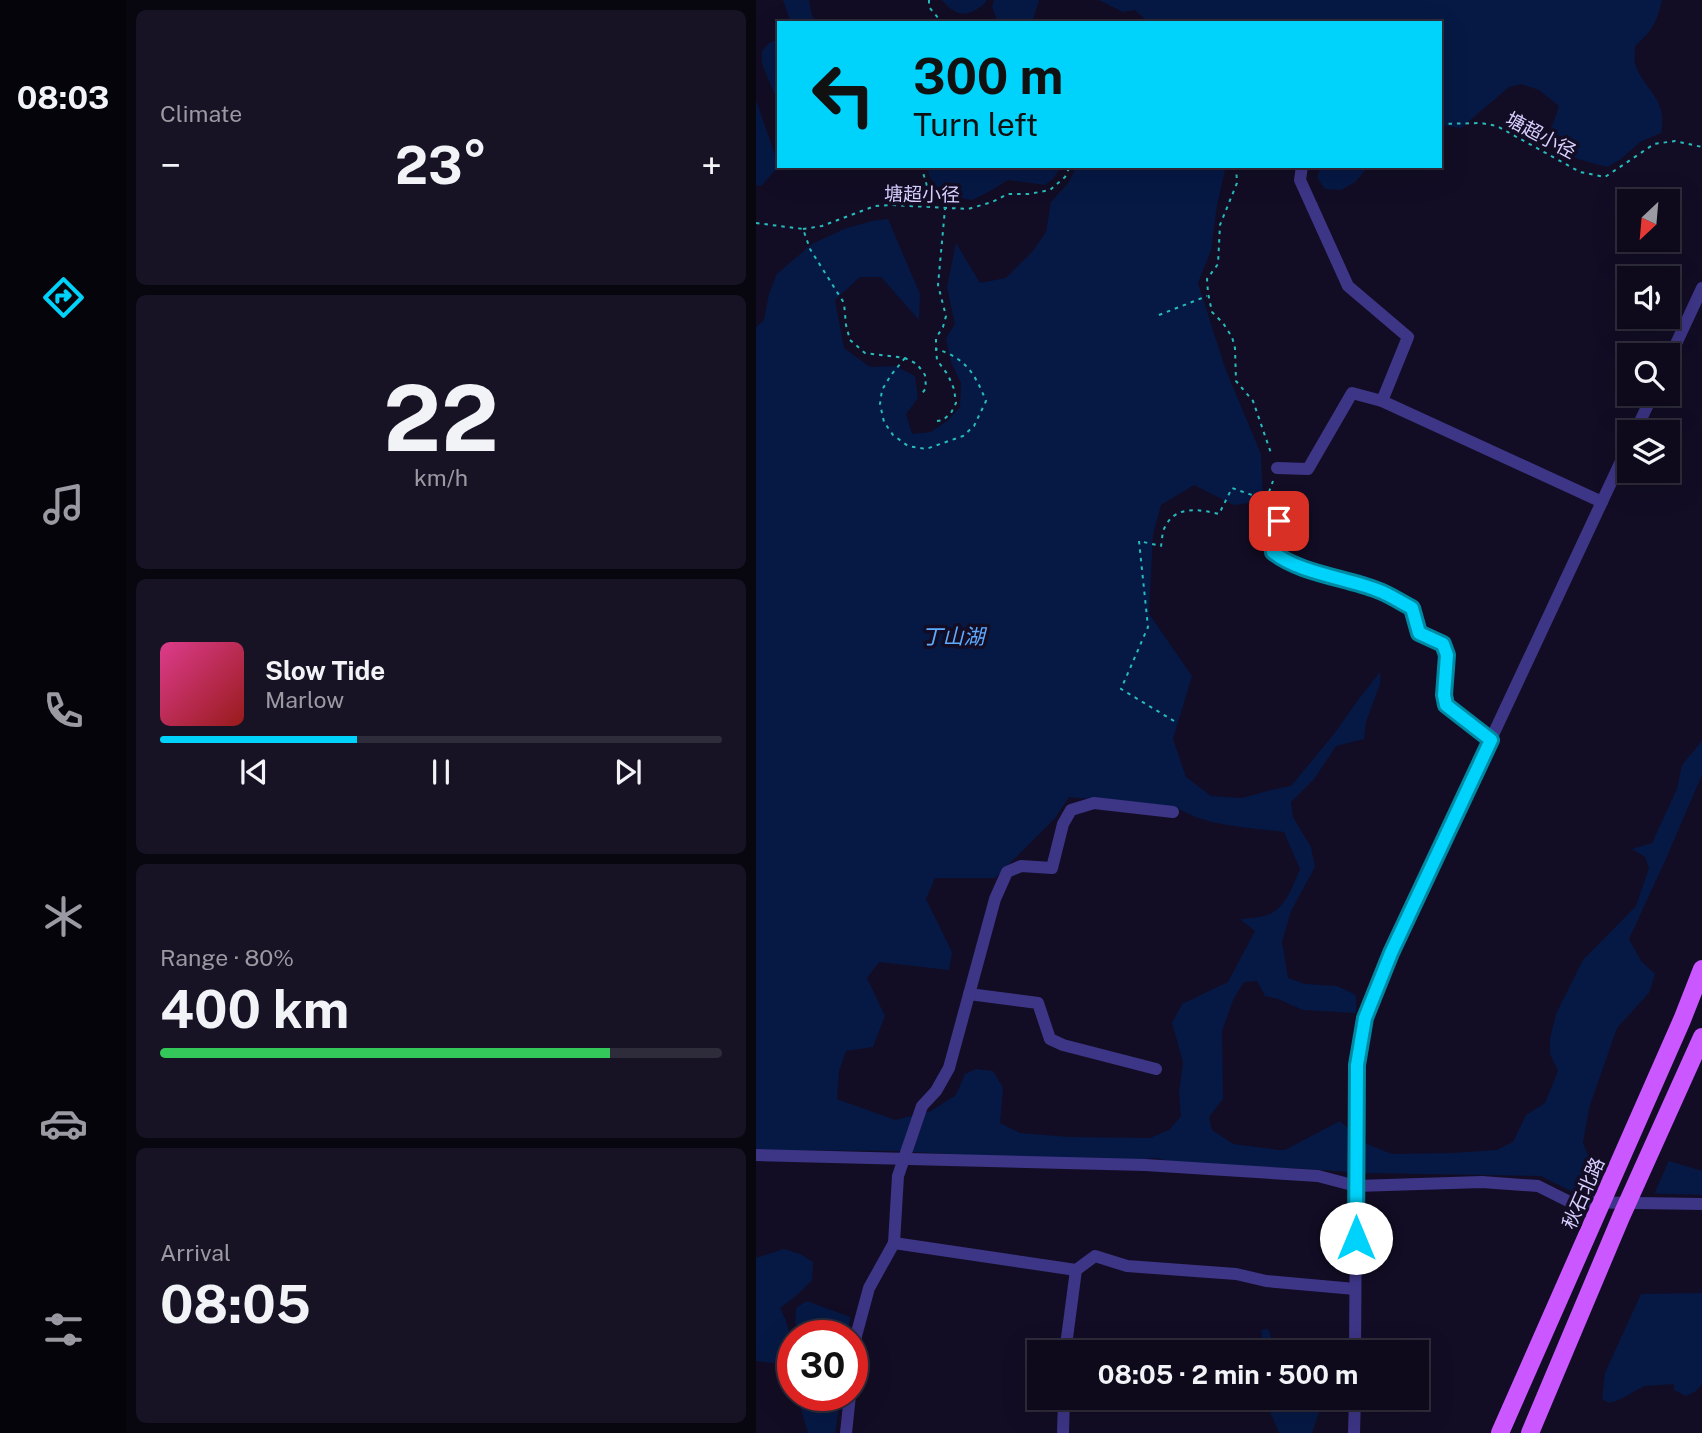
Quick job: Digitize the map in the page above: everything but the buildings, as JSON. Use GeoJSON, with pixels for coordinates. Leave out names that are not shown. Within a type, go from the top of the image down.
{"type":"FeatureCollection","features":[{"type":"Feature","properties":{"kind":"main road","name":"秋石北路"},"geometry":{"type":"LineString","coordinates":[[1500,1433],[1702,969]]}},
{"type":"Feature","properties":{"kind":"main road"},"geometry":{"type":"LineString","coordinates":[[1530,1433],[1621,1217],[1702,1037]]}},
{"type":"Feature","properties":{"kind":"street"},"geometry":{"type":"LineString","coordinates":[[1302,168],[1300,180],[1348,286],[1408,337],[1382,401]]}},
{"type":"Feature","properties":{"kind":"street"},"geometry":{"type":"LineString","coordinates":[[1676,343],[1702,288]]}},
{"type":"Feature","properties":{"kind":"street"},"geometry":{"type":"LineString","coordinates":[[1278,468],[1308,469],[1352,393],[1382,401],[1602,502]]}},
{"type":"Feature","properties":{"kind":"street"},"geometry":{"type":"LineString","coordinates":[[1355,1340],[1357,1065],[1365,1018],[1391,953],[1617,470]]}},
{"type":"Feature","properties":{"kind":"street"},"geometry":{"type":"LineString","coordinates":[[1261,499],[1279,521],[1273,538],[1273,552],[1280,559],[1378,590],[1412,608],[1419,633],[1443,644],[1447,655],[1444,695],[1446,705],[1491,740]]}},
{"type":"Feature","properties":{"kind":"street"},"geometry":{"type":"LineString","coordinates":[[860,1320],[869,1288],[894,1243],[898,1175],[903,1159],[922,1106],[936,1091],[949,1068],[995,899],[1007,872],[1021,866],[1052,868],[1063,824],[1072,810],[1094,803],[1173,812]]}},
{"type":"Feature","properties":{"kind":"street"},"geometry":{"type":"LineString","coordinates":[[969,994],[1038,1003],[1049,1039],[1156,1069]]}},
{"type":"Feature","properties":{"kind":"street"},"geometry":{"type":"LineString","coordinates":[[756,1155],[1158,1166],[1318,1176],[1356,1186],[1482,1182],[1538,1186],[1570,1202],[1702,1203]]}},
{"type":"Feature","properties":{"kind":"street"},"geometry":{"type":"LineString","coordinates":[[894,1243],[1076,1270],[1095,1256],[1127,1266],[1236,1274],[1266,1281],[1355,1290]]}},
{"type":"Feature","properties":{"kind":"street"},"geometry":{"type":"LineString","coordinates":[[1067,1340],[1076,1270]]}},
{"type":"Feature","properties":{"kind":"street"},"geometry":{"type":"LineString","coordinates":[[1063,1433],[1064,1410]]}},
{"type":"Feature","properties":{"kind":"street"},"geometry":{"type":"LineString","coordinates":[[1354,1410],[1354,1433]]}},
{"type":"Feature","properties":{"kind":"street"},"geometry":{"type":"LineString","coordinates":[[846,1433],[848,1411]]}},
{"type":"Feature","properties":{"kind":"path"},"geometry":{"type":"LineString","coordinates":[[929,0],[929,7],[944,21]]}},
{"type":"Feature","properties":{"kind":"path","name":"塘超小径"},"geometry":{"type":"LineString","coordinates":[[1442,124],[1482,122],[1497,126],[1580,172],[1605,177],[1654,144],[1675,141],[1702,147]]}},
{"type":"Feature","properties":{"kind":"path"},"geometry":{"type":"LineString","coordinates":[[922,168],[933,207]]}},
{"type":"Feature","properties":{"kind":"path","name":"塘超小径"},"geometry":{"type":"LineString","coordinates":[[756,223],[803,229],[822,226],[875,206],[968,209],[1007,194],[1050,190],[1065,177],[1069,168]]}},
{"type":"Feature","properties":{"kind":"path"},"geometry":{"type":"LineString","coordinates":[[1174,721],[1121,690],[1148,627],[1139,541],[1161,546],[1164,528],[1173,517],[1185,510],[1200,509],[1219,514],[1231,488],[1261,499],[1278,468],[1253,401],[1236,381],[1232,337],[1212,312],[1209,296],[1207,279],[1218,264],[1220,225],[1237,183],[1236,168]]}},
{"type":"Feature","properties":{"kind":"path"},"geometry":{"type":"LineString","coordinates":[[937,421],[943,420],[951,413],[956,402],[948,375],[937,360],[936,349],[936,338],[946,316],[938,285],[946,208]]}},
{"type":"Feature","properties":{"kind":"path"},"geometry":{"type":"LineString","coordinates":[[803,229],[810,250],[844,303],[845,325],[850,340],[865,353],[905,358],[917,365],[925,375],[926,388],[921,395]]}},
{"type":"Feature","properties":{"kind":"path"},"geometry":{"type":"LineString","coordinates":[[1159,315],[1209,296]]}},
{"type":"Feature","properties":{"kind":"path"},"geometry":{"type":"LineString","coordinates":[[905,358],[882,390],[880,404],[884,422],[893,435],[908,446],[926,449],[963,436],[974,426],[986,401],[970,368],[936,349]]}},
{"type":"Feature","properties":{"kind":"water"},"geometry":{"type":"Polygon","coordinates":[[[783,0],[809,0],[815,21],[790,21],[783,0]]]}},
{"type":"Feature","properties":{"kind":"water"},"geometry":{"type":"Polygon","coordinates":[[[942,0],[986,2],[974,11],[963,14],[953,10],[942,0]]]}},
{"type":"Feature","properties":{"kind":"water"},"geometry":{"type":"Polygon","coordinates":[[[994,0],[1039,0],[1033,21],[997,21],[992,7],[994,0]]]}},
{"type":"Feature","properties":{"kind":"water"},"geometry":{"type":"Polygon","coordinates":[[[1099,0],[1662,0],[1653,26],[1635,46],[1635,64],[1639,74],[1661,111],[1661,133],[1640,142],[1607,167],[1578,159],[1545,139],[1559,106],[1539,90],[1521,84],[1509,87],[1461,128],[1442,125],[1442,21],[1147,21],[1135,10],[1123,12],[1099,0]]]}},
{"type":"Feature","properties":{"kind":"water"},"geometry":{"type":"Polygon","coordinates":[[[777,40],[777,100],[762,64],[762,51],[769,43],[777,40]]]}},
{"type":"Feature","properties":{"kind":"water"},"geometry":{"type":"Polygon","coordinates":[[[756,100],[777,160],[777,168],[761,186],[756,185],[756,100]]]}},
{"type":"Feature","properties":{"kind":"water"},"geometry":{"type":"Polygon","coordinates":[[[928,168],[1060,168],[1053,179],[1045,185],[1008,180],[972,200],[951,196],[937,189],[928,168]]]}},
{"type":"Feature","properties":{"kind":"water","name":"丁山湖"},"geometry":{"type":"Polygon","coordinates":[[[1076,168],[1226,168],[1211,250],[1198,283],[1225,368],[1261,454],[1263,501],[1234,505],[1194,485],[1161,505],[1153,534],[1149,614],[1192,676],[1173,739],[1186,777],[1211,796],[1242,798],[1291,786],[1380,672],[1380,684],[1366,722],[1364,739],[1336,746],[1314,779],[1291,802],[1293,817],[1311,847],[1315,867],[1291,911],[1282,942],[1288,978],[1305,984],[1337,986],[1356,995],[1356,1013],[1303,1010],[1265,996],[1257,981],[1244,982],[1234,998],[1222,1031],[1223,1099],[1209,1117],[1212,1130],[1233,1144],[1279,1150],[1285,1150],[1340,1121],[1364,1143],[1392,1154],[1497,1150],[1513,1142],[1526,1115],[1545,1103],[1558,1071],[1550,1054],[1550,1039],[1556,1014],[1583,960],[1636,906],[1649,868],[1645,857],[1632,849],[1652,843],[1677,789],[1682,765],[1702,741],[1702,775],[1629,939],[1641,961],[1655,974],[1649,993],[1617,1028],[1589,1108],[1583,1143],[1589,1157],[1632,1166],[1666,1160],[1702,1171],[1702,1195],[1571,1191],[1541,1176],[1366,1173],[1291,1168],[1220,1174],[1156,1158],[1104,1162],[894,1151],[756,1150],[756,327],[764,320],[769,294],[777,274],[812,244],[844,229],[888,219],[920,294],[919,320],[881,277],[860,277],[835,300],[844,348],[870,367],[895,366],[915,376],[918,398],[906,414],[912,434],[931,432],[947,421],[960,407],[961,383],[951,362],[946,338],[955,324],[947,287],[956,243],[980,283],[1006,278],[1033,251],[1046,232],[1051,202],[1068,183],[1076,168]],[[1069,797],[1055,818],[995,878],[935,878],[926,899],[952,952],[949,970],[879,962],[867,978],[885,1016],[873,1047],[846,1051],[839,1071],[837,1099],[895,1120],[931,1111],[956,1095],[965,1074],[976,1069],[993,1071],[1003,1088],[1000,1123],[1020,1133],[1069,1137],[1150,1138],[1169,1130],[1181,1116],[1179,1092],[1183,1062],[1172,1023],[1182,1004],[1228,982],[1255,931],[1240,919],[1262,917],[1280,907],[1300,869],[1284,832],[1214,822],[1188,814],[1176,807],[1069,797]]]}},
{"type":"Feature","properties":{"kind":"water"},"geometry":{"type":"Polygon","coordinates":[[[1320,168],[1367,168],[1355,182],[1341,190],[1325,189],[1317,178],[1320,168]]]}},
{"type":"Feature","properties":{"kind":"water"},"geometry":{"type":"Polygon","coordinates":[[[784,1249],[813,1262],[812,1280],[780,1308],[786,1320],[777,1320],[777,1359],[773,1363],[756,1361],[756,1258],[784,1249]]]}},
{"type":"Feature","properties":{"kind":"water"},"geometry":{"type":"Polygon","coordinates":[[[1702,1293],[1702,1384],[1696,1391],[1686,1396],[1674,1390],[1674,1384],[1644,1386],[1610,1403],[1602,1399],[1605,1373],[1641,1294],[1702,1293]]]}},
{"type":"Feature","properties":{"kind":"water"},"geometry":{"type":"Polygon","coordinates":[[[807,1301],[850,1317],[850,1320],[795,1320],[796,1308],[807,1301]]]}},
{"type":"Feature","properties":{"kind":"water"},"geometry":{"type":"Polygon","coordinates":[[[1268,1329],[1272,1340],[1262,1340],[1261,1330],[1268,1329]]]}},
{"type":"Feature","properties":{"kind":"water"},"geometry":{"type":"Polygon","coordinates":[[[1269,1410],[1320,1410],[1312,1433],[1279,1433],[1269,1410]]]}},
{"type":"Feature","properties":{"kind":"water"},"geometry":{"type":"Polygon","coordinates":[[[801,1411],[838,1411],[835,1433],[808,1433],[801,1411]]]}},
{"type":"Feature","properties":{"kind":"pier"},"geometry":{"type":"Polygon","coordinates":[[[1601,1156],[1632,1163],[1670,1158],[1653,1197],[1585,1195],[1601,1156]]]}},
{"type":"Feature","properties":{"kind":"route"},"geometry":{"type":"LineString","coordinates":[[1279,521],[1273,538],[1273,552],[1280,559],[1378,590],[1412,608],[1419,633],[1443,644],[1447,655],[1444,695],[1446,705],[1491,740],[1391,953],[1365,1018],[1357,1065],[1356,1238]]}}]}
